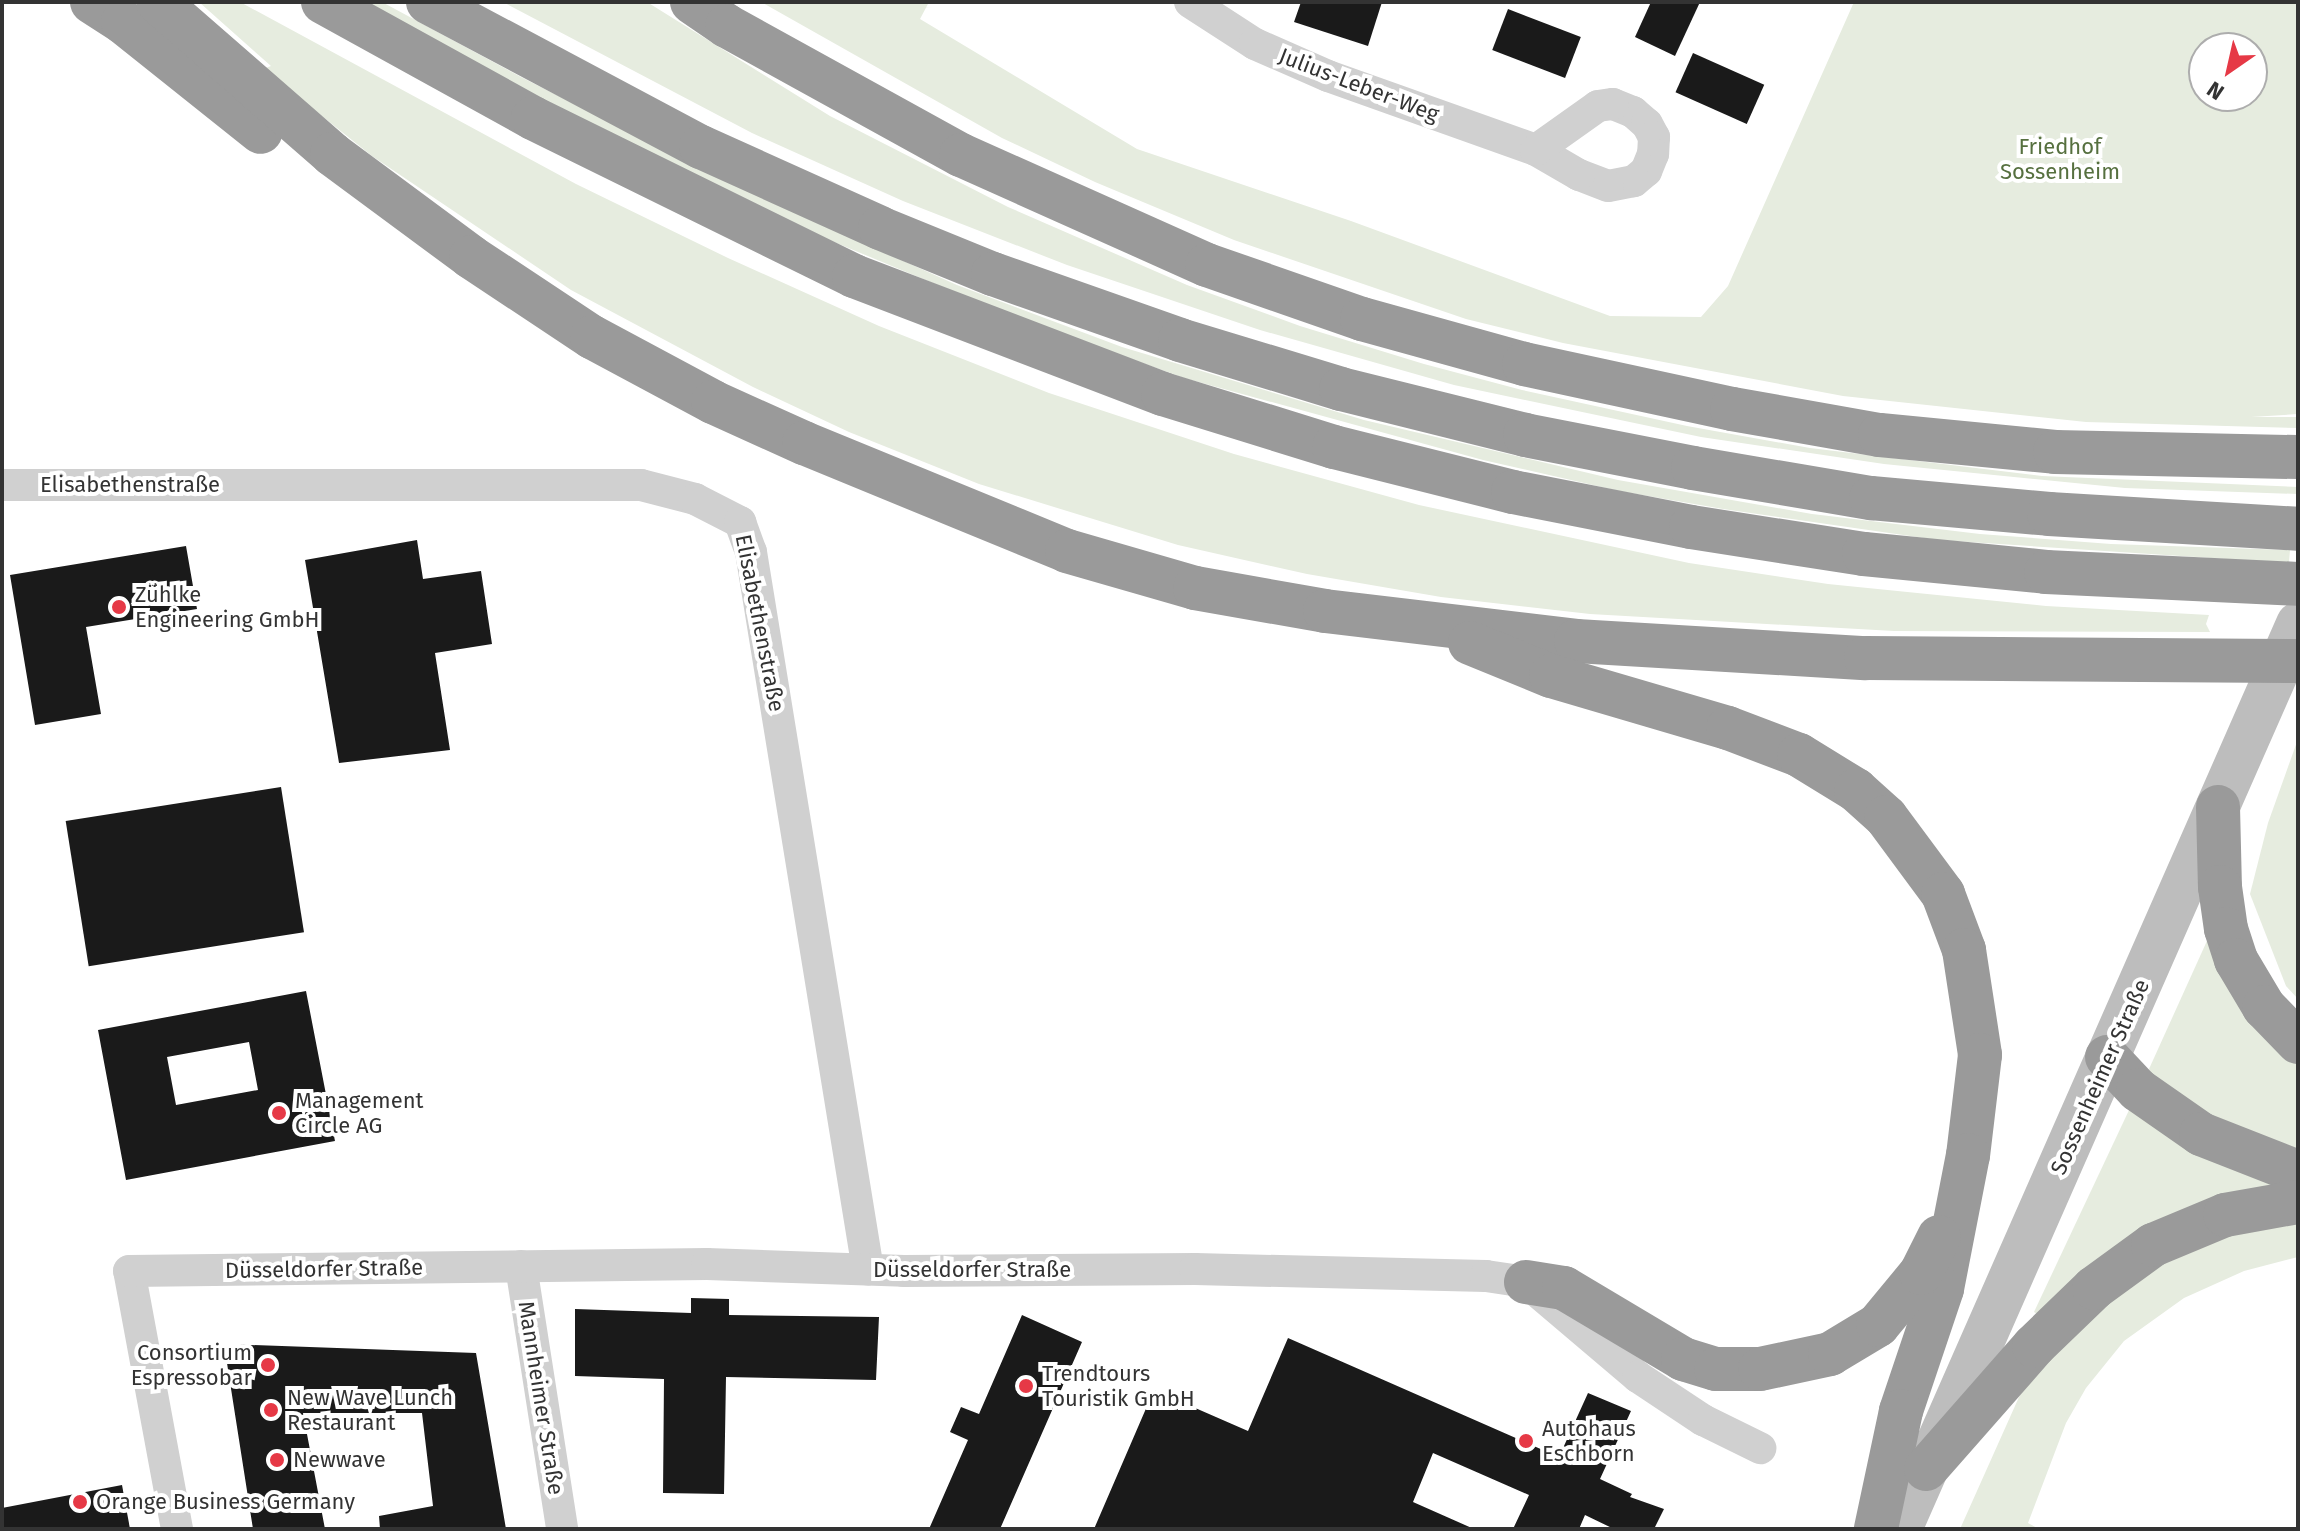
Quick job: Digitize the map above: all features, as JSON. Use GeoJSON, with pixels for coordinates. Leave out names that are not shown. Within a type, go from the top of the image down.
{"type":"FeatureCollection","features":[{"type":"Feature","properties":{"kind":"highway"},"geometry":{"type":"LineString","coordinates":[[92,2],[123,22],[404,241],[713,402],[804,443],[1067,551],[1195,588],[1325,611],[1633,646],[1834,657],[2298,661]]}},
{"type":"Feature","properties":{"kind":"highway"},"geometry":{"type":"LineString","coordinates":[[158,2],[332,154],[471,257],[592,337]]}},
{"type":"Feature","properties":{"kind":"highway"},"geometry":{"type":"LineString","coordinates":[[323,2],[533,118],[854,276],[1163,394],[1334,447],[1513,492],[1691,527],[1864,554],[2046,572],[2289,584]]}},
{"type":"Feature","properties":{"kind":"highway"},"geometry":{"type":"LineString","coordinates":[[428,2],[701,147],[880,228],[993,274],[1180,340],[1341,389],[1525,435],[1871,498],[2049,514],[2298,529]]}},
{"type":"Feature","properties":{"kind":"highway"},"geometry":{"type":"LineString","coordinates":[[692,2],[727,26],[961,155],[1207,265],[1362,319],[1524,364],[1732,409],[1880,435],[2055,452],[2298,457]]}},
{"type":"Feature","properties":{"kind":"highway"},"geometry":{"type":"LineString","coordinates":[[1420,622],[1551,676],[1728,728],[1799,755],[1856,790],[1911,847],[1943,894],[1964,950],[1980,1055],[1968,1155],[1942,1289],[1901,1411],[1876,1529]]}},
{"type":"Feature","properties":{"kind":"highway"},"geometry":{"type":"LineString","coordinates":[[2218,807],[2220,887],[2233,950],[2264,1007],[2298,1042]]}},
{"type":"Feature","properties":{"kind":"highway"},"geometry":{"type":"LineString","coordinates":[[1526,1282],[1564,1288],[1683,1359],[1716,1369],[1760,1369],[1805,1362],[1854,1342],[1878,1325],[1899,1301],[1921,1273],[1939,1238],[1980,1055]]}},
{"type":"Feature","properties":{"kind":"highway"},"geometry":{"type":"LineString","coordinates":[[2107,1057],[2138,1090],[2201,1134],[2298,1172]]}},
{"type":"Feature","properties":{"kind":"highway"},"geometry":{"type":"LineString","coordinates":[[1926,1469],[2034,1346],[2094,1288],[2153,1245],[2225,1215],[2298,1202]]}},
{"type":"Feature","properties":{"kind":"main road","name":"Sossenheimer Straße"},"geometry":{"type":"LineString","coordinates":[[1900,1529],[2298,624]]}},
{"type":"Feature","properties":{"kind":"street","name":"Julius-Leber-Weg"},"geometry":{"type":"LineString","coordinates":[[1190,2],[1255,44],[1328,76],[1536,150]]}},
{"type":"Feature","properties":{"kind":"street","name":"Elisabethenstraße"},"geometry":{"type":"LineString","coordinates":[[2,485],[641,485],[695,499],[740,522],[756,581],[868,1270]]}},
{"type":"Feature","properties":{"kind":"street","name":"Düsseldorfer Straße"},"geometry":{"type":"LineString","coordinates":[[177,1529],[129,1271],[707,1264],[868,1270],[1195,1269],[1421,1273],[1526,1282]]}},
{"type":"Feature","properties":{"kind":"street","name":"Mannheimer Straße"},"geometry":{"type":"LineString","coordinates":[[521,1266],[562,1529]]}},
{"type":"Feature","properties":{"kind":"street"},"geometry":{"type":"LineString","coordinates":[[1526,1282],[1638,1377],[1703,1420],[1760,1448]]}},
{"type":"Feature","properties":{"kind":"green space"},"geometry":{"type":"Polygon","coordinates":[[[199,2],[240,2],[576,184],[728,258],[879,326],[1049,393],[1234,454],[1419,505],[1689,563],[1828,584],[2046,606],[2209,615],[2206,624],[2210,632],[1894,631],[1590,614],[1441,597],[1307,574],[1178,545],[979,484],[849,432],[753,387],[571,290],[372,156],[263,69],[271,66],[199,2]]]}},
{"type":"Feature","properties":{"kind":"green space"},"geometry":{"type":"Polygon","coordinates":[[[360,2],[382,2],[730,183],[957,285],[1122,347],[1364,420],[1618,480],[1812,514],[1980,534],[2111,544],[2290,550],[2289,563],[1938,540],[1723,509],[1619,491],[1483,460],[1184,378],[1010,315],[793,225],[633,148],[360,2]]]}},
{"type":"Feature","properties":{"kind":"green space"},"geometry":{"type":"Polygon","coordinates":[[[503,2],[647,2],[830,116],[1008,207],[1187,285],[1300,326],[1424,364],[1522,390],[1687,426],[1810,448],[2042,476],[2298,487],[2298,494],[2125,488],[1884,464],[1701,437],[1454,385],[1260,330],[1067,265],[903,201],[752,133],[503,2]]]}},
{"type":"Feature","properties":{"kind":"green space","name":"Friedhof Sossenheim"},"geometry":{"type":"Polygon","coordinates":[[[761,2],[929,2],[920,19],[1137,149],[1351,221],[1610,316],[1701,317],[1728,286],[1854,2],[2298,2],[2298,414],[2251,417],[2298,417],[2298,428],[2086,422],[1843,396],[1563,343],[1466,319],[1234,240],[1095,182],[1002,138],[761,2]]]}},
{"type":"Feature","properties":{"kind":"green space"},"geometry":{"type":"Polygon","coordinates":[[[2298,739],[2298,999],[2286,986],[2250,894],[2268,823],[2298,739]]]}},
{"type":"Feature","properties":{"kind":"green space"},"geometry":{"type":"Polygon","coordinates":[[[2211,932],[2298,1061],[2298,1156],[2225,1128],[2155,1081],[2149,1069],[2211,932]]]}},
{"type":"Feature","properties":{"kind":"green space"},"geometry":{"type":"Polygon","coordinates":[[[2130,1108],[2282,1186],[2042,1317],[2034,1312],[2130,1108]]]}},
{"type":"Feature","properties":{"kind":"green space"},"geometry":{"type":"Polygon","coordinates":[[[2298,1220],[2298,1257],[2244,1271],[2184,1298],[2124,1341],[2086,1388],[2066,1423],[2028,1523],[2039,1529],[1960,1529],[2019,1397],[2042,1361],[2081,1319],[2161,1263],[2219,1236],[2298,1220]]]}},
{"type":"Feature","properties":{"kind":"building"},"geometry":{"type":"Polygon","coordinates":[[[1301,2],[1382,2],[1368,46],[1294,22],[1301,2]]]}},
{"type":"Feature","properties":{"kind":"building"},"geometry":{"type":"Polygon","coordinates":[[[1651,2],[1700,2],[1675,56],[1635,37],[1651,2]]]}},
{"type":"Feature","properties":{"kind":"building"},"geometry":{"type":"Polygon","coordinates":[[[1508,9],[1581,37],[1565,78],[1492,50],[1508,9]]]}},
{"type":"Feature","properties":{"kind":"building"},"geometry":{"type":"Polygon","coordinates":[[[1693,53],[1764,85],[1747,124],[1676,92],[1693,53]]]}},
{"type":"Feature","properties":{"kind":"building"},"geometry":{"type":"Polygon","coordinates":[[[417,540],[423,579],[481,571],[492,644],[435,653],[450,750],[339,763],[305,560],[417,540]]]}},
{"type":"Feature","properties":{"kind":"building"},"geometry":{"type":"Polygon","coordinates":[[[186,546],[197,609],[86,627],[101,714],[35,725],[10,575],[186,546]]]}},
{"type":"Feature","properties":{"kind":"building"},"geometry":{"type":"Polygon","coordinates":[[[281,787],[304,932],[89,966],[66,821],[281,787]]]}},
{"type":"Feature","properties":{"kind":"building"},"geometry":{"type":"Polygon","coordinates":[[[306,991],[335,1141],[126,1180],[98,1030],[306,991]],[[249,1042],[167,1057],[176,1105],[258,1090],[249,1042]]]}},
{"type":"Feature","properties":{"kind":"building"},"geometry":{"type":"Polygon","coordinates":[[[691,1298],[729,1299],[729,1315],[879,1317],[876,1380],[726,1377],[724,1494],[663,1493],[664,1379],[575,1376],[575,1309],[691,1313],[691,1298]]]}},
{"type":"Feature","properties":{"kind":"building"},"geometry":{"type":"Polygon","coordinates":[[[1022,1315],[1082,1342],[1000,1529],[929,1529],[968,1440],[950,1432],[961,1407],[979,1414],[1022,1315]]]}},
{"type":"Feature","properties":{"kind":"building"},"geometry":{"type":"Polygon","coordinates":[[[1288,1338],[1559,1457],[1588,1393],[1631,1411],[1600,1479],[1632,1494],[1630,1497],[1664,1509],[1654,1529],[1614,1529],[1585,1515],[1579,1529],[1513,1529],[1529,1495],[1433,1453],[1413,1502],[1474,1529],[1094,1529],[1154,1390],[1248,1431],[1288,1338]]]}},
{"type":"Feature","properties":{"kind":"building","name":"Newwave"},"geometry":{"type":"Polygon","coordinates":[[[224,1344],[476,1353],[506,1529],[380,1529],[379,1516],[433,1506],[422,1413],[303,1413],[325,1529],[253,1529],[224,1344]]]}},
{"type":"Feature","properties":{"kind":"building","name":"Orange Business Germany"},"geometry":{"type":"Polygon","coordinates":[[[122,1485],[130,1529],[2,1529],[2,1508],[122,1485]]]}},
{"type":"Feature","properties":{"kind":"place","name":"Zühlke Engineering GmbH"},"geometry":{"type":"Point","coordinates":[119,607]}},
{"type":"Feature","properties":{"kind":"place","name":"Management Circle AG"},"geometry":{"type":"Point","coordinates":[279,1113]}},
{"type":"Feature","properties":{"kind":"place","name":"Consortium Espressobar"},"geometry":{"type":"Point","coordinates":[268,1365]}},
{"type":"Feature","properties":{"kind":"place","name":"Trendtours Touristik GmbH"},"geometry":{"type":"Point","coordinates":[1026,1386]}},
{"type":"Feature","properties":{"kind":"place","name":"New Wave Lunch Restaurant"},"geometry":{"type":"Point","coordinates":[271,1410]}},
{"type":"Feature","properties":{"kind":"place","name":"Autohaus Eschborn"},"geometry":{"type":"Point","coordinates":[1526,1441]}},
{"type":"Feature","properties":{"kind":"place","name":"Newwave"},"geometry":{"type":"Point","coordinates":[277,1460]}},
{"type":"Feature","properties":{"kind":"place","name":"Orange Business Germany"},"geometry":{"type":"Point","coordinates":[80,1502]}}]}
